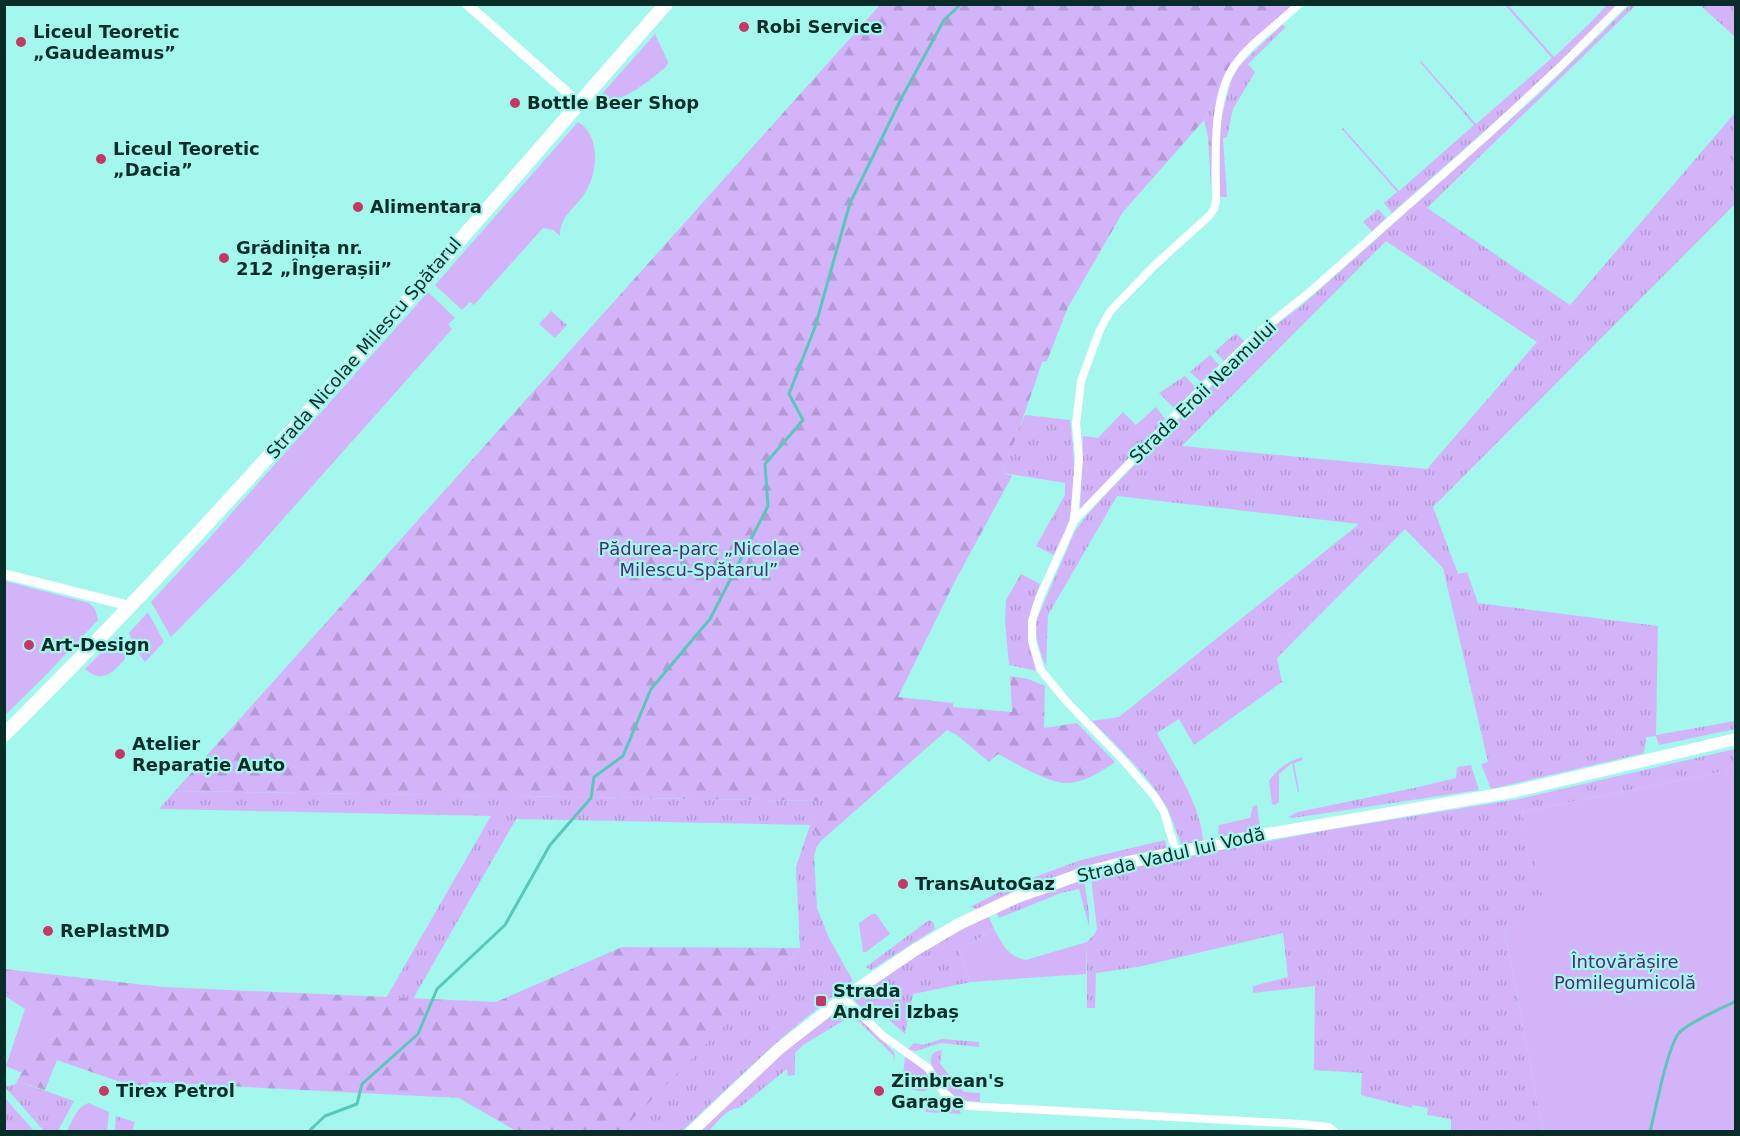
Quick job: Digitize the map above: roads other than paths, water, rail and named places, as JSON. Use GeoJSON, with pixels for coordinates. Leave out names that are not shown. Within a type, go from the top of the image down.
{"type":"FeatureCollection","features":[{"type":"Feature","properties":{"kind":"main road","name":"Strada Nicolae Milescu Spătarul"},"geometry":{"type":"LineString","coordinates":[[4,735],[130,606],[264,463],[666,4]]}},
{"type":"Feature","properties":{"kind":"main road","name":"Strada Vadul lui Vodă"},"geometry":{"type":"LineString","coordinates":[[692,1131],[780,1048],[844,998],[915,950],[959,924],[1033,890],[1087,872],[1176,852],[1272,833],[1512,792],[1736,740]]}},
{"type":"Feature","properties":{"kind":"street"},"geometry":{"type":"LineString","coordinates":[[467,4],[579,103]]}},
{"type":"Feature","properties":{"kind":"street"},"geometry":{"type":"LineString","coordinates":[[1074,521],[1078,465],[1077,402],[1081,381],[1098,332],[1115,306],[1214,209],[1216,130],[1228,76],[1245,53],[1299,4]]}},
{"type":"Feature","properties":{"kind":"street","name":"Strada Eroii Neamului"},"geometry":{"type":"LineString","coordinates":[[1176,852],[1164,812],[1155,797],[1067,702],[1040,669],[1032,641],[1032,621],[1039,599],[1074,521],[1246,345],[1312,290],[1486,136],[1623,4]]}},
{"type":"Feature","properties":{"kind":"street"},"geometry":{"type":"LineString","coordinates":[[4,574],[130,606]]}},
{"type":"Feature","properties":{"kind":"street"},"geometry":{"type":"LineString","coordinates":[[844,998],[882,1035],[928,1068],[944,1093],[954,1101],[968,1106],[1301,1124],[1329,1127],[1335,1131]]}},
{"type":"Feature","properties":{"kind":"waterway"},"geometry":{"type":"LineString","coordinates":[[308,1132],[325,1116],[357,1104],[362,1084],[418,1034],[437,989],[505,925],[550,845],[591,798],[594,777],[623,756],[651,689],[710,619],[768,506],[765,464],[803,420],[789,394],[815,327],[850,203],[901,99],[944,20],[961,4]]}},
{"type":"Feature","properties":{"kind":"waterway"},"geometry":{"type":"LineString","coordinates":[[1650,1132],[1666,1064],[1679,1033],[1697,1020],[1736,1001]]}},
{"type":"Feature","properties":{"kind":"place","name":"Robi Service"},"geometry":{"type":"Point","coordinates":[744,27]}},
{"type":"Feature","properties":{"kind":"place","name":"Liceul Teoretic „Gaudeamus”"},"geometry":{"type":"Point","coordinates":[21,42]}},
{"type":"Feature","properties":{"kind":"place","name":"Bottle Beer Shop"},"geometry":{"type":"Point","coordinates":[515,103]}},
{"type":"Feature","properties":{"kind":"place","name":"Liceul Teoretic „Dacia”"},"geometry":{"type":"Point","coordinates":[101,159]}},
{"type":"Feature","properties":{"kind":"place","name":"Alimentara"},"geometry":{"type":"Point","coordinates":[358,207]}},
{"type":"Feature","properties":{"kind":"place","name":"Grădinița nr. 212 „Îngerașii”"},"geometry":{"type":"Point","coordinates":[224,258]}},
{"type":"Feature","properties":{"kind":"place","name":"Art-Design"},"geometry":{"type":"Point","coordinates":[29,645]}},
{"type":"Feature","properties":{"kind":"place","name":"Atelier Reparație Auto"},"geometry":{"type":"Point","coordinates":[120,754]}},
{"type":"Feature","properties":{"kind":"place","name":"TransAutoGaz"},"geometry":{"type":"Point","coordinates":[903,884]}},
{"type":"Feature","properties":{"kind":"place","name":"RePlastMD"},"geometry":{"type":"Point","coordinates":[48,931]}},
{"type":"Feature","properties":{"kind":"place","name":"Strada Andrei Izbaș"},"geometry":{"type":"Point","coordinates":[821,1001]}},
{"type":"Feature","properties":{"kind":"place","name":"Tirex Petrol"},"geometry":{"type":"Point","coordinates":[104,1091]}},
{"type":"Feature","properties":{"kind":"place","name":"Zimbrean's Garage"},"geometry":{"type":"Point","coordinates":[879,1091]}},
{"type":"Feature","properties":{"kind":"park label","name":"Pădurea-parc „Nicolae Milescu-Spătarul”"},"geometry":{"type":"Point","coordinates":[699,559]}},
{"type":"Feature","properties":{"kind":"park label","name":"Întovărășire Pomilegumicolă"},"geometry":{"type":"Point","coordinates":[1625,972]}}]}
